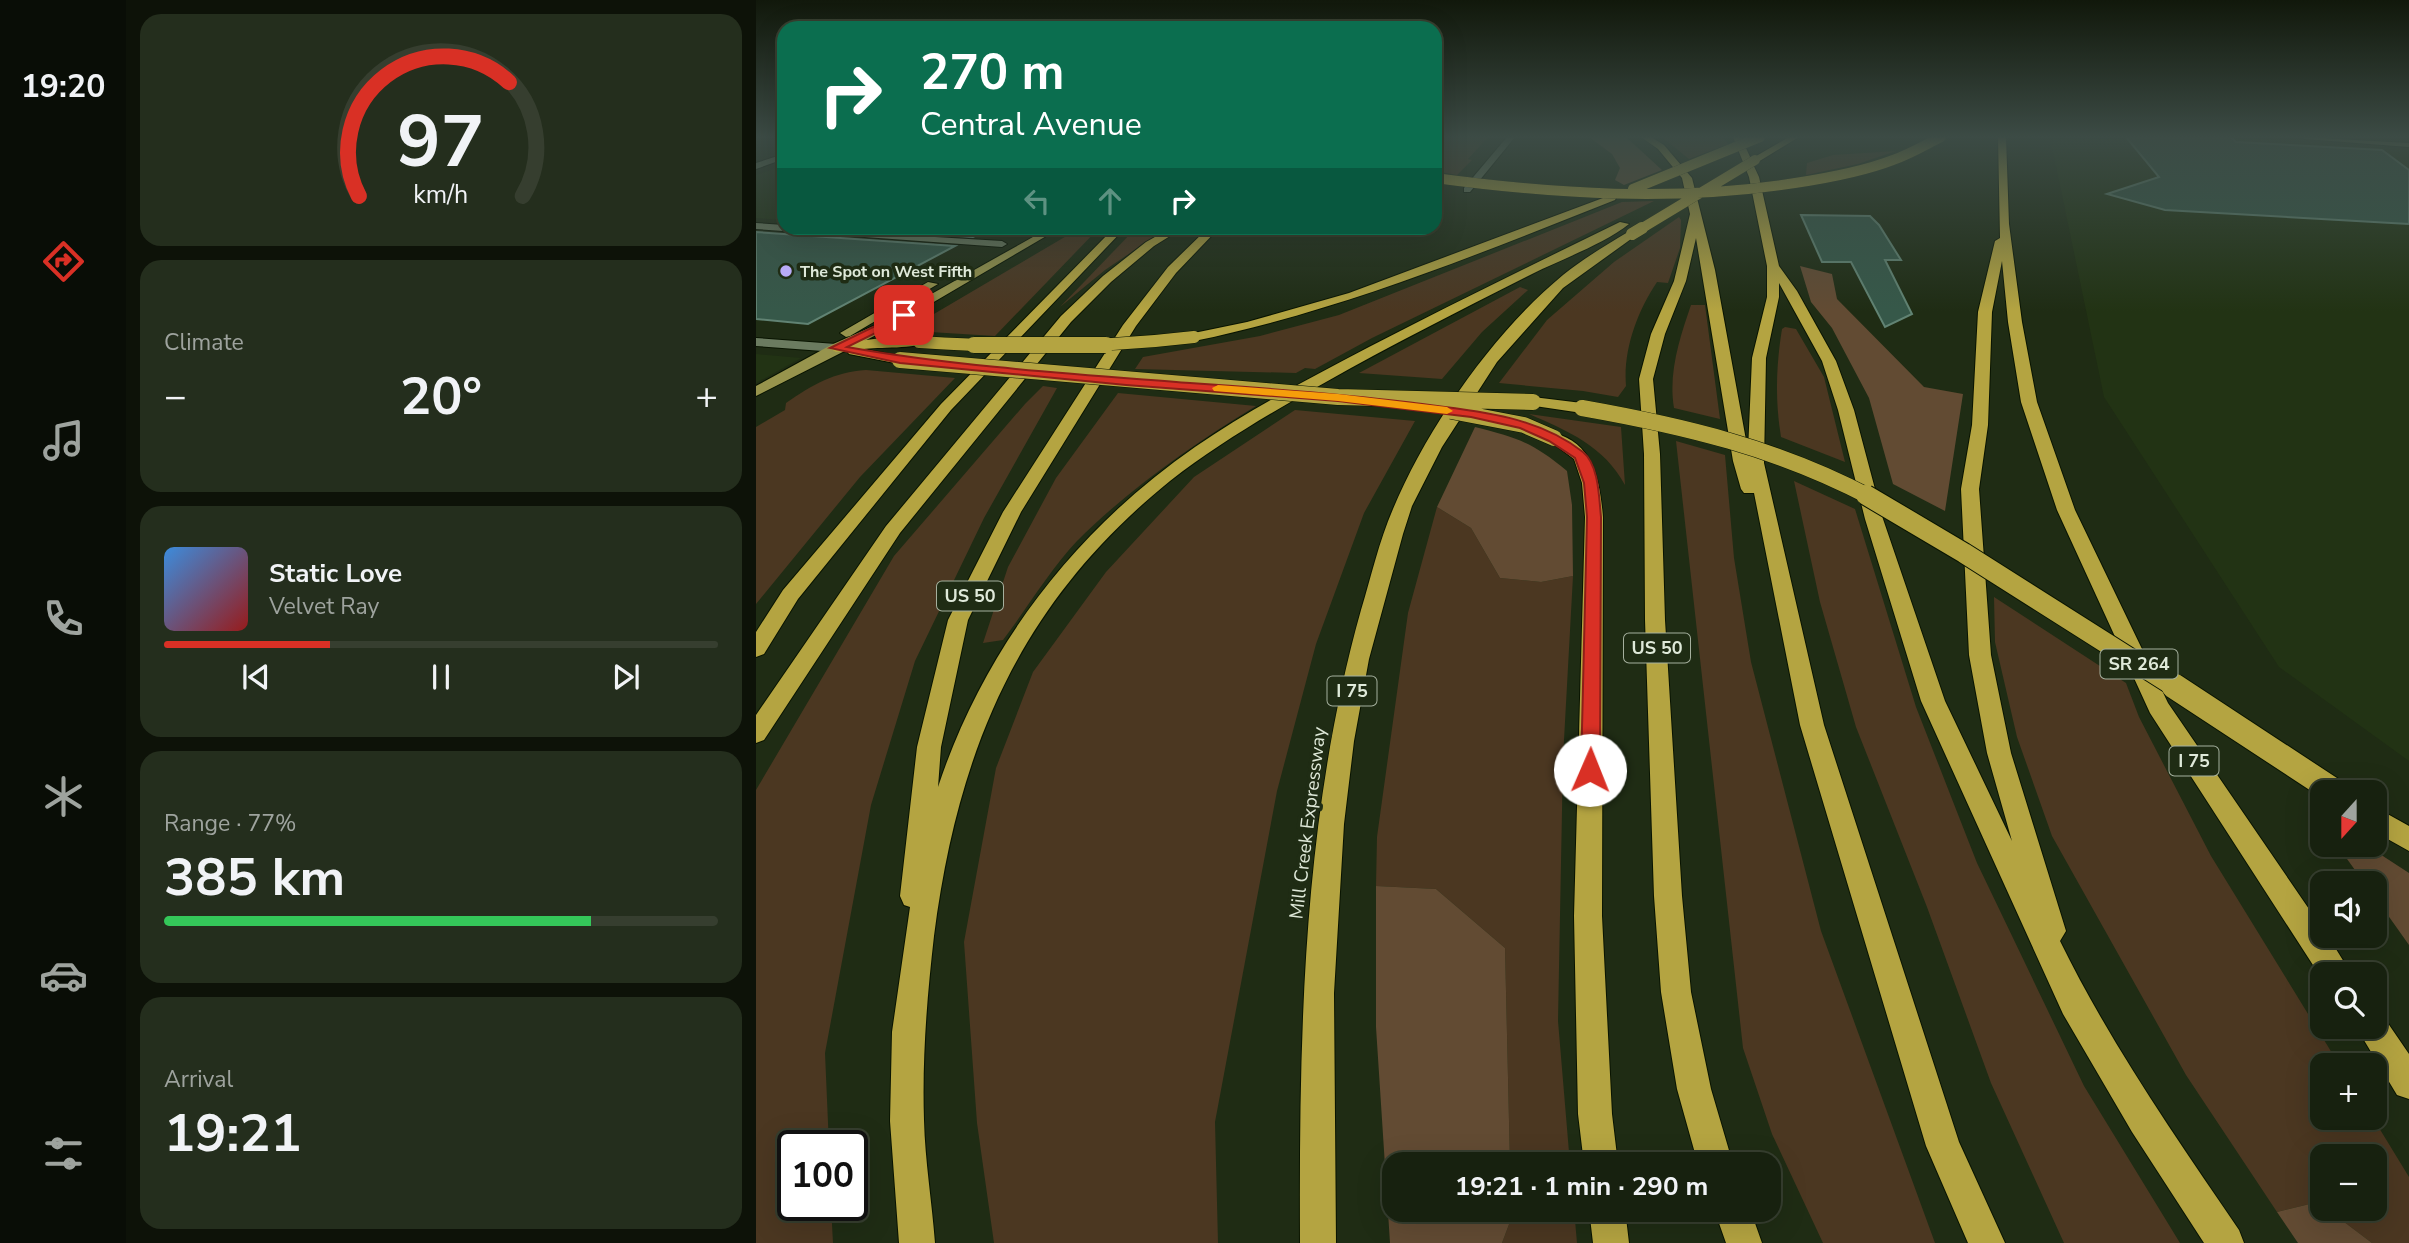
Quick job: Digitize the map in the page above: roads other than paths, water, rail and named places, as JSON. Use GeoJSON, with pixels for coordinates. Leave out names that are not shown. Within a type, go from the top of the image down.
{"type":"FeatureCollection","features":[{"type":"Feature","properties":{"kind":"highway"},"geometry":{"type":"LineString","coordinates":[[836,348],[890,341],[1058,348],[1123,345],[1194,337],[1260,325],[1334,305],[1618,195]]}},
{"type":"Feature","properties":{"kind":"highway","name":"US 50"},"geometry":{"type":"LineString","coordinates":[[1691,195],[1696,213],[1680,281],[1658,334],[1646,379],[1652,454],[1668,896],[1676,992],[1694,1088],[1713,1152]]}},
{"type":"Feature","properties":{"kind":"highway","name":"Mill Creek Expressway"},"geometry":{"type":"LineString","coordinates":[[1318,1243],[1316,1143],[1322,940],[1339,763],[1366,624],[1402,509],[1424,463],[1451,417],[1522,321],[1561,283],[1628,229],[1693,195]]}},
{"type":"Feature","properties":{"kind":"highway"},"geometry":{"type":"LineString","coordinates":[[1758,195],[1773,266],[1773,297],[1759,358],[1756,463],[1782,584],[1816,738],[1943,1146],[1987,1243]]}},
{"type":"Feature","properties":{"kind":"highway","name":"I 75"},"geometry":{"type":"LineString","coordinates":[[2004,195],[2004,224],[2015,322],[2029,402],[2066,510],[2158,707],[2328,962]]}},
{"type":"Feature","properties":{"kind":"highway"},"geometry":{"type":"LineString","coordinates":[[1696,213],[1709,270],[1741,461],[1782,584]]}},
{"type":"Feature","properties":{"kind":"highway"},"geometry":{"type":"LineString","coordinates":[[2004,224],[1985,312],[1980,425],[1970,489],[1980,655],[1999,753],[2074,1003]]}},
{"type":"Feature","properties":{"kind":"highway"},"geometry":{"type":"LineString","coordinates":[[908,1032],[923,901],[949,791],[974,721],[1007,658],[1034,617],[1092,545],[1165,478],[1240,424],[1448,310],[1628,229]]}},
{"type":"Feature","properties":{"kind":"highway"},"geometry":{"type":"LineString","coordinates":[[756,649],[790,595],[946,407],[1113,235]]}},
{"type":"Feature","properties":{"kind":"highway"},"geometry":{"type":"LineString","coordinates":[[756,734],[893,530],[1066,319],[1107,279],[1150,244],[1166,235]]}},
{"type":"Feature","properties":{"kind":"highway","name":"US 50"},"geometry":{"type":"LineString","coordinates":[[917,1243],[907,1121],[915,870],[929,747],[958,620],[1012,512],[1130,325],[1172,270],[1206,235]]}},
{"type":"Feature","properties":{"kind":"highway"},"geometry":{"type":"LineString","coordinates":[[1773,266],[1791,291],[1829,361],[1846,410],[1874,519],[1933,701],[2074,1003],[2144,1120],[2226,1243]]}},
{"type":"Feature","properties":{"kind":"highway","name":"SR 264"},"geometry":{"type":"LineString","coordinates":[[836,348],[900,360],[1126,381],[1338,397],[1533,402],[1582,408],[1699,431],[1768,452],[1824,474],[1940,538],[2191,696],[2317,780]]}},
{"type":"Feature","properties":{"kind":"highway"},"geometry":{"type":"LineString","coordinates":[[1338,397],[1471,414],[1524,425],[1554,438],[1581,457],[1591,483],[1594,517],[1588,916],[1595,1114],[1600,1152]]}},
{"type":"Feature","properties":{"kind":"highway"},"geometry":{"type":"LineString","coordinates":[[2387,826],[2409,840]]}},
{"type":"Feature","properties":{"kind":"highway"},"geometry":{"type":"LineString","coordinates":[[2380,1039],[2409,1083]]}},
{"type":"Feature","properties":{"kind":"highway"},"geometry":{"type":"LineString","coordinates":[[1609,1222],[1611,1243]]}},
{"type":"Feature","properties":{"kind":"highway"},"geometry":{"type":"LineString","coordinates":[[1737,1222],[1744,1243]]}},
{"type":"Feature","properties":{"kind":"main road"},"geometry":{"type":"LineString","coordinates":[[836,348],[849,329],[1019,235]]}},
{"type":"Feature","properties":{"kind":"main road"},"geometry":{"type":"LineString","coordinates":[[756,392],[836,348],[883,327],[1043,235]]}},
{"type":"Feature","properties":{"kind":"street"},"geometry":{"type":"LineString","coordinates":[[756,226],[777,228]]}},
{"type":"Feature","properties":{"kind":"street"},"geometry":{"type":"LineString","coordinates":[[879,235],[1002,244]]}},
{"type":"Feature","properties":{"kind":"street"},"geometry":{"type":"LineString","coordinates":[[756,342],[836,348]]}},
{"type":"Feature","properties":{"kind":"place","name":"The Spot on West Fifth"},"geometry":{"type":"Point","coordinates":[786,271]}}]}
